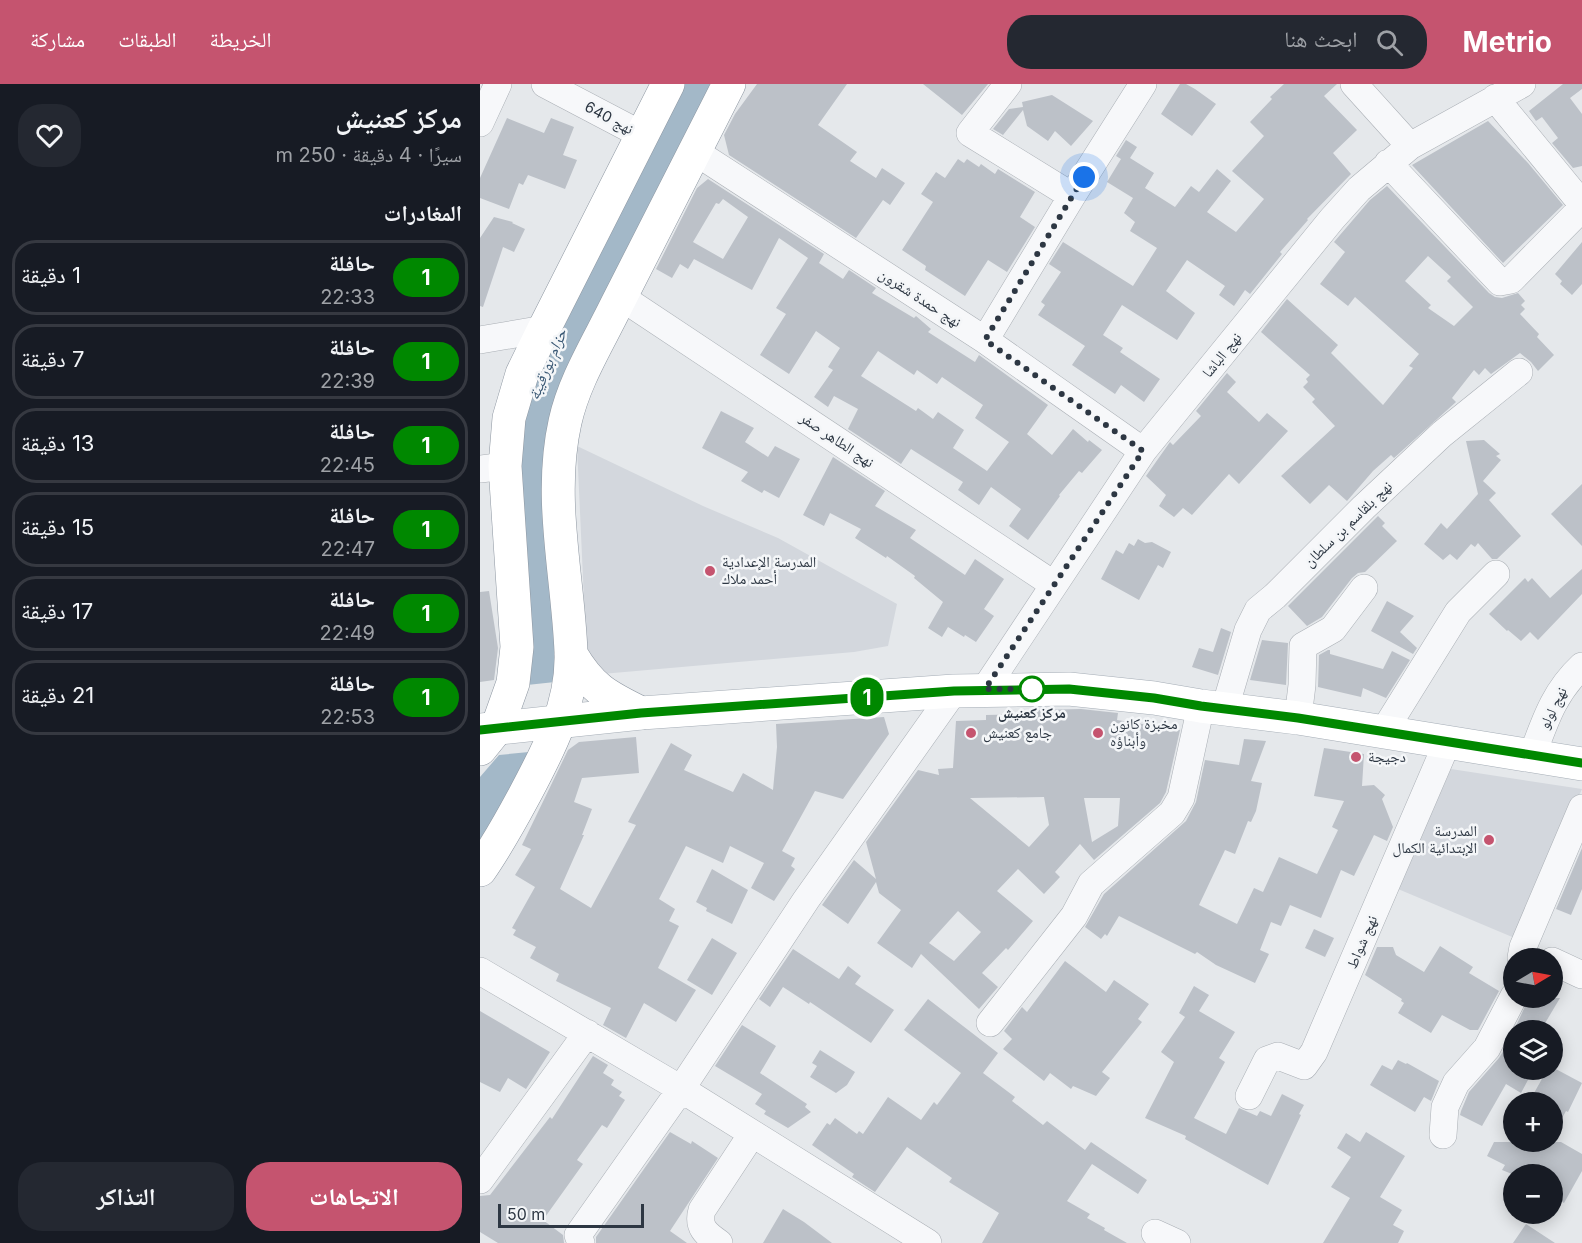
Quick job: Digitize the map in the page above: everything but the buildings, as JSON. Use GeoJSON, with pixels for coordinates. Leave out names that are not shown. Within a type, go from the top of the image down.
{"type":"FeatureCollection","features":[{"type":"Feature","properties":{"kind":"main road"},"geometry":{"type":"LineString","coordinates":[[486,736],[513,683],[517,646],[493,468],[522,374],[668,84]]}},
{"type":"Feature","properties":{"kind":"main road"},"geometry":{"type":"LineString","coordinates":[[480,870],[550,748],[561,721],[568,692],[571,654],[558,514],[561,439],[571,400],[729,84]]}},
{"type":"Feature","properties":{"kind":"main road"},"geometry":{"type":"LineString","coordinates":[[571,654],[582,674],[598,690],[641,713]]}},
{"type":"Feature","properties":{"kind":"main road"},"geometry":{"type":"LineString","coordinates":[[486,736],[561,721],[641,713],[970,690],[1069,689],[1298,718],[1582,764]]}},
{"type":"Feature","properties":{"kind":"street"},"geometry":{"type":"LineString","coordinates":[[480,123],[498,84]]}},
{"type":"Feature","properties":{"kind":"street","name":"نهج 640"},"geometry":{"type":"LineString","coordinates":[[545,84],[642,135]]}},
{"type":"Feature","properties":{"kind":"street"},"geometry":{"type":"LineString","coordinates":[[1008,84],[970,133],[1072,196]]}},
{"type":"Feature","properties":{"kind":"street"},"geometry":{"type":"LineString","coordinates":[[985,340],[1143,84]]}},
{"type":"Feature","properties":{"kind":"street"},"geometry":{"type":"LineString","coordinates":[[1354,84],[1410,146]]}},
{"type":"Feature","properties":{"kind":"street","name":"نهج الباشا"},"geometry":{"type":"LineString","coordinates":[[581,1243],[578,1235],[681,1089],[806,900],[1053,584],[1143,451],[1359,189],[1410,146],[1522,84]]}},
{"type":"Feature","properties":{"kind":"street"},"geometry":{"type":"LineString","coordinates":[[1388,163],[1500,282],[1511,280],[1582,206],[1496,98]]}},
{"type":"Feature","properties":{"kind":"street","name":"نهج حمدة شقرون"},"geometry":{"type":"LineString","coordinates":[[694,151],[985,340],[1143,451]]}},
{"type":"Feature","properties":{"kind":"street","name":"نهج الطاهر صفر"},"geometry":{"type":"LineString","coordinates":[[621,297],[1053,584]]}},
{"type":"Feature","properties":{"kind":"street"},"geometry":{"type":"LineString","coordinates":[[480,340],[544,328]]}},
{"type":"Feature","properties":{"kind":"street","name":"نهج بلقاسم بن سلطان"},"geometry":{"type":"LineString","coordinates":[[990,1023],[1074,916],[1091,884],[1172,813],[1181,798],[1213,707],[1258,610],[1442,434],[1519,372]]}},
{"type":"Feature","properties":{"kind":"street"},"geometry":{"type":"LineString","coordinates":[[1384,731],[1458,612],[1496,574]]}},
{"type":"Feature","properties":{"kind":"street"},"geometry":{"type":"LineString","coordinates":[[1298,718],[1303,646],[1333,629],[1364,588]]}},
{"type":"Feature","properties":{"kind":"street","name":"نهج لولو"},"geometry":{"type":"LineString","coordinates":[[1532,756],[1548,711],[1566,681],[1582,666]]}},
{"type":"Feature","properties":{"kind":"street","name":"نهج شواط"},"geometry":{"type":"LineString","coordinates":[[1249,1096],[1267,1060],[1278,1056],[1304,1066],[1314,1052],[1447,743]]}},
{"type":"Feature","properties":{"kind":"street"},"geometry":{"type":"LineString","coordinates":[[1524,948],[1582,808]]}},
{"type":"Feature","properties":{"kind":"street"},"geometry":{"type":"LineString","coordinates":[[1563,966],[1582,975]]}},
{"type":"Feature","properties":{"kind":"street"},"geometry":{"type":"LineString","coordinates":[[480,971],[681,1089],[928,1243]]}},
{"type":"Feature","properties":{"kind":"street"},"geometry":{"type":"LineString","coordinates":[[1443,1135],[1445,1107],[1456,1083],[1487,1048],[1508,1008]]}},
{"type":"Feature","properties":{"kind":"street"},"geometry":{"type":"LineString","coordinates":[[480,1180],[587,1033]]}},
{"type":"Feature","properties":{"kind":"street"},"geometry":{"type":"LineString","coordinates":[[719,1243],[706,1234],[702,1228],[700,1222],[702,1210],[752,1134]]}},
{"type":"Feature","properties":{"kind":"shaded area","name":"المدرسة الإعدادية أحمد ملاك"},"geometry":{"type":"Polygon","coordinates":[[[577,446],[703,506],[778,538],[897,604],[888,646],[854,652],[602,674],[587,666],[577,446]]]}},
{"type":"Feature","properties":{"kind":"shaded area","name":"المدرسة الإبتدائية الكمال"},"geometry":{"type":"Polygon","coordinates":[[[1451,769],[1582,789],[1517,939],[1398,889],[1451,769]]]}},
{"type":"Feature","properties":{"kind":"water","name":"حزام بورقيبة"},"geometry":{"type":"Polygon","coordinates":[[[680,84],[716,84],[574,363],[555,682],[527,685],[520,546],[522,406],[680,84]]]}},
{"type":"Feature","properties":{"kind":"water"},"geometry":{"type":"Polygon","coordinates":[[[529,752],[480,846],[480,777],[499,755],[529,752]]]}},
{"type":"Feature","properties":{"kind":"bus line","name":"1"},"geometry":{"type":"LineString","coordinates":[[480,730],[641,713],[954,691],[1069,689],[1298,718],[1582,763]]}},
{"type":"Feature","properties":{"kind":"place","name":"المدرسة الإعدادية أحمد ملاك"},"geometry":{"type":"Point","coordinates":[710,571]}},
{"type":"Feature","properties":{"kind":"place","name":"مركز كعنيش"},"geometry":{"type":"Point","coordinates":[1032,689]}},
{"type":"Feature","properties":{"kind":"place","name":"جامع كعنيش"},"geometry":{"type":"Point","coordinates":[971,733]}},
{"type":"Feature","properties":{"kind":"place","name":"مخبزة كانون وأبناؤه"},"geometry":{"type":"Point","coordinates":[1098,733]}},
{"type":"Feature","properties":{"kind":"place","name":"دجيجة"},"geometry":{"type":"Point","coordinates":[1356,757]}},
{"type":"Feature","properties":{"kind":"place","name":"المدرسة الإبتدائية الكمال"},"geometry":{"type":"Point","coordinates":[1489,840]}},
{"type":"Feature","properties":{"kind":"route"},"geometry":{"type":"LineString","coordinates":[[1032,689],[985,689],[1143,451],[985,340],[1084,177]]}}]}
